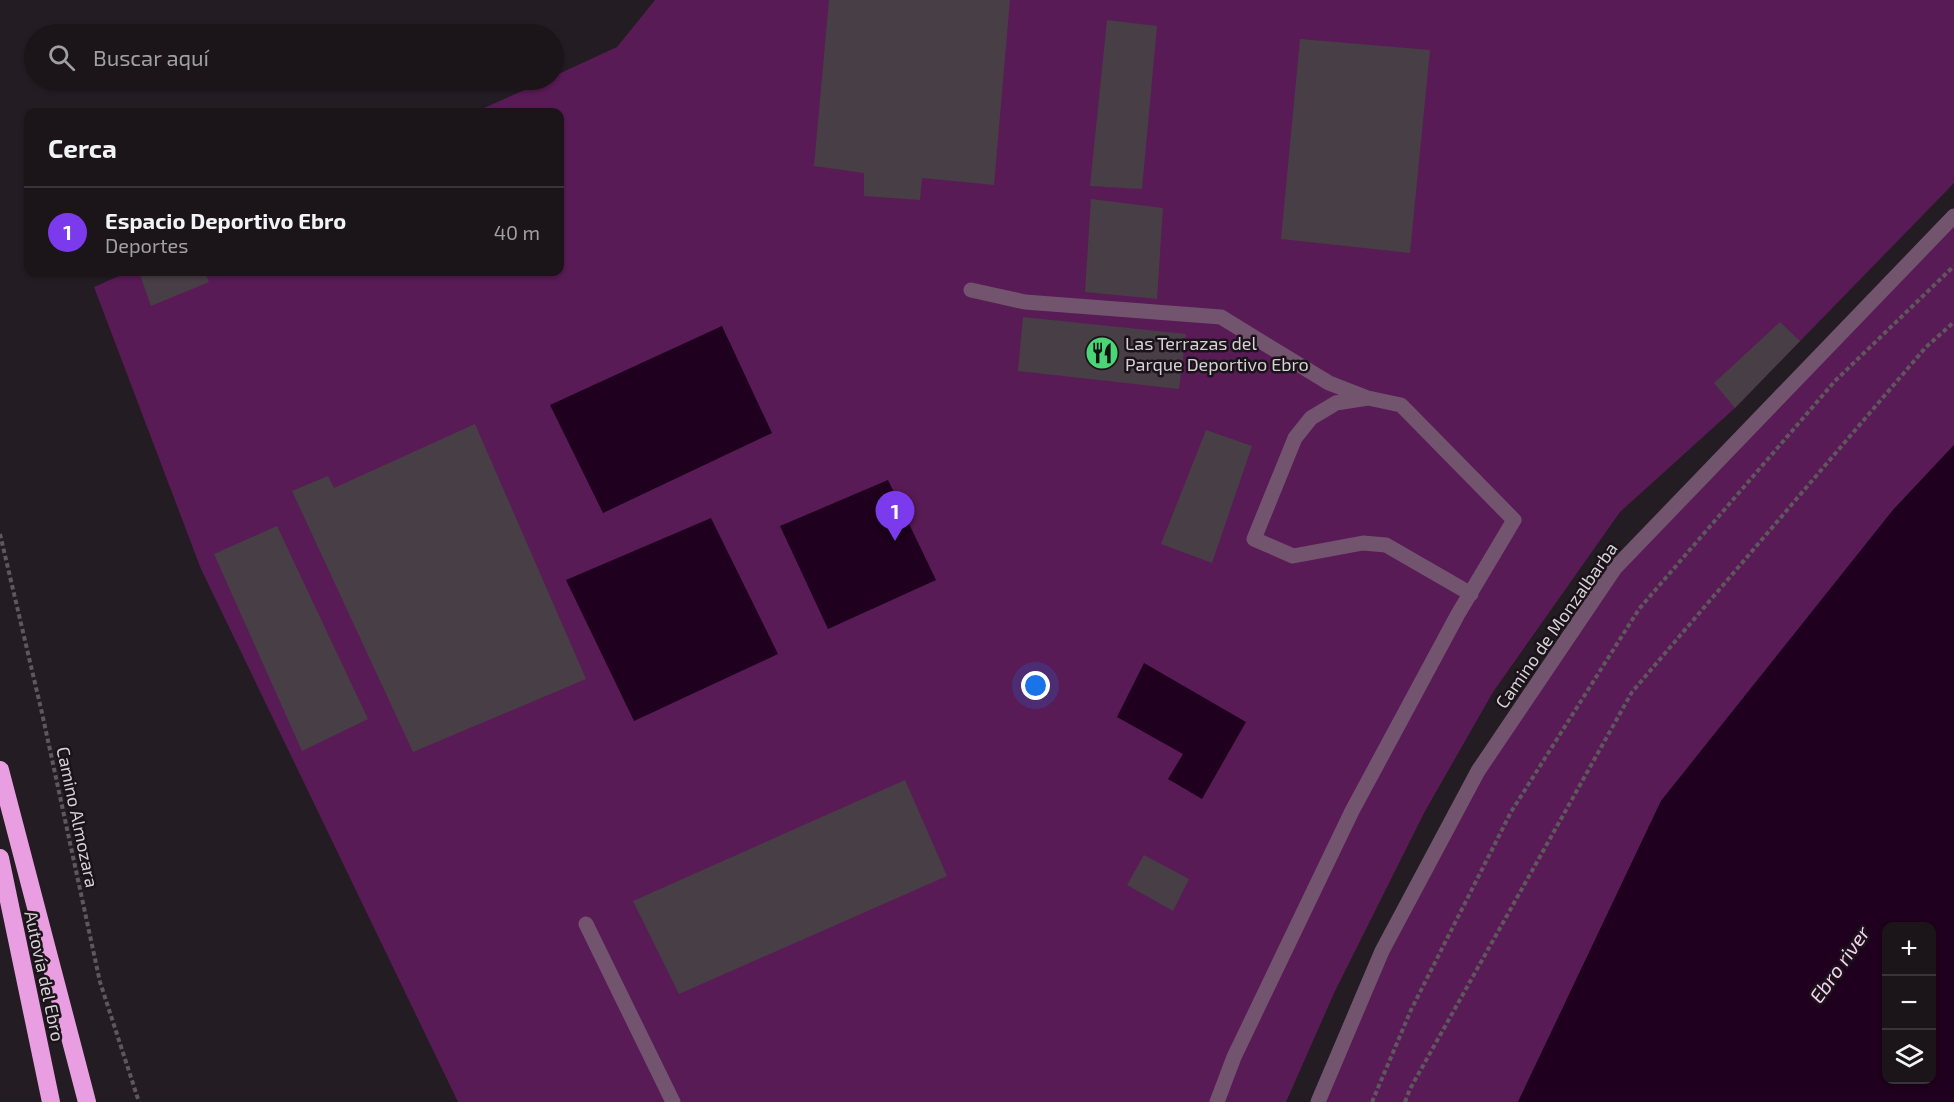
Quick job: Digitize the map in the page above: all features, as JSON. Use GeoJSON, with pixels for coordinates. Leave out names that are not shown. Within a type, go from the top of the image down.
{"type":"FeatureCollection","features":[{"type":"Feature","properties":{"kind":"highway"},"geometry":{"type":"LineString","coordinates":[[0,770],[87,1102]]}},
{"type":"Feature","properties":{"kind":"highway","name":"Autovía del Ebro"},"geometry":{"type":"LineString","coordinates":[[0,858],[51,1102]]}},
{"type":"Feature","properties":{"kind":"street","name":"Camino de Monzalbarba"},"geometry":{"type":"LineString","coordinates":[[1318,1102],[1382,951],[1478,771],[1615,568],[1954,216]]}},
{"type":"Feature","properties":{"kind":"street"},"geometry":{"type":"LineString","coordinates":[[971,290],[1025,302],[1221,317],[1329,383],[1368,398],[1401,405],[1514,519],[1352,811],[1234,1057],[1216,1102]]}},
{"type":"Feature","properties":{"kind":"street"},"geometry":{"type":"LineString","coordinates":[[1368,398],[1336,403],[1311,418],[1295,438],[1254,539],[1293,556],[1364,543],[1386,544],[1471,594]]}},
{"type":"Feature","properties":{"kind":"street"},"geometry":{"type":"LineString","coordinates":[[586,924],[673,1102]]}},
{"type":"Feature","properties":{"kind":"path"},"geometry":{"type":"LineString","coordinates":[[1372,1102],[1411,1010],[1511,812],[1639,609],[1835,381],[1954,267]]}},
{"type":"Feature","properties":{"kind":"path"},"geometry":{"type":"LineString","coordinates":[[1405,1102],[1632,692],[1926,347],[1954,322]]}},
{"type":"Feature","properties":{"kind":"path","name":"Camino Almozara"},"geometry":{"type":"LineString","coordinates":[[0,534],[42,713],[99,982],[139,1102]]}},
{"type":"Feature","properties":{"kind":"shaded area"},"geometry":{"type":"Polygon","coordinates":[[[655,0],[1954,0],[1954,183],[1735,408],[1620,512],[1493,692],[1424,813],[1335,991],[1286,1102],[458,1102],[201,569],[94,287],[119,276],[564,276],[564,108],[484,108],[524,90],[564,90],[564,71],[617,47],[655,0]]]}},
{"type":"Feature","properties":{"kind":"shaded area"},"geometry":{"type":"Polygon","coordinates":[[[1954,216],[1954,445],[1893,510],[1661,801],[1518,1102],[1318,1102],[1382,951],[1478,771],[1615,568],[1954,216]]]}},
{"type":"Feature","properties":{"kind":"water"},"geometry":{"type":"Polygon","coordinates":[[[722,326],[772,433],[603,513],[550,405],[722,326]]]}},
{"type":"Feature","properties":{"kind":"water","name":"Ebro river"},"geometry":{"type":"Polygon","coordinates":[[[1954,445],[1954,1102],[1518,1102],[1661,801],[1893,510],[1954,445]]]}},
{"type":"Feature","properties":{"kind":"water"},"geometry":{"type":"Polygon","coordinates":[[[888,480],[936,580],[828,629],[780,526],[888,480]]]}},
{"type":"Feature","properties":{"kind":"water"},"geometry":{"type":"Polygon","coordinates":[[[711,518],[778,654],[634,721],[566,580],[711,518]]]}},
{"type":"Feature","properties":{"kind":"water"},"geometry":{"type":"Polygon","coordinates":[[[1144,663],[1246,722],[1202,799],[1168,779],[1183,754],[1117,717],[1144,663]]]}},
{"type":"Feature","properties":{"kind":"building"},"geometry":{"type":"Polygon","coordinates":[[[829,0],[1010,0],[994,185],[922,178],[920,200],[864,196],[864,173],[814,166],[829,0]]]}},
{"type":"Feature","properties":{"kind":"building"},"geometry":{"type":"Polygon","coordinates":[[[1107,20],[1157,26],[1142,189],[1090,186],[1107,20]]]}},
{"type":"Feature","properties":{"kind":"building"},"geometry":{"type":"Polygon","coordinates":[[[1300,39],[1430,50],[1410,253],[1281,239],[1300,39]]]}},
{"type":"Feature","properties":{"kind":"building"},"geometry":{"type":"Polygon","coordinates":[[[1091,199],[1163,208],[1157,299],[1085,292],[1091,199]]]}},
{"type":"Feature","properties":{"kind":"building"},"geometry":{"type":"Polygon","coordinates":[[[140,276],[207,276],[209,282],[151,306],[140,276]]]}},
{"type":"Feature","properties":{"kind":"building","name":"Las Terrazas del Parque Deportivo Ebro"},"geometry":{"type":"Polygon","coordinates":[[[1023,317],[1186,334],[1179,389],[1018,371],[1023,317]]]}},
{"type":"Feature","properties":{"kind":"building"},"geometry":{"type":"Polygon","coordinates":[[[1780,322],[1800,341],[1735,408],[1714,383],[1780,322]]]}},
{"type":"Feature","properties":{"kind":"building"},"geometry":{"type":"Polygon","coordinates":[[[475,424],[586,679],[413,752],[292,491],[328,476],[334,488],[475,424]]]}},
{"type":"Feature","properties":{"kind":"building"},"geometry":{"type":"Polygon","coordinates":[[[1206,430],[1252,446],[1212,563],[1161,544],[1206,430]]]}},
{"type":"Feature","properties":{"kind":"building"},"geometry":{"type":"Polygon","coordinates":[[[277,526],[368,719],[302,751],[214,554],[277,526]]]}},
{"type":"Feature","properties":{"kind":"building"},"geometry":{"type":"Polygon","coordinates":[[[905,780],[947,876],[679,994],[633,901],[905,780]]]}},
{"type":"Feature","properties":{"kind":"building"},"geometry":{"type":"Polygon","coordinates":[[[1144,855],[1189,879],[1173,911],[1127,885],[1144,855]]]}},
{"type":"Feature","properties":{"kind":"place","name":"Las Terrazas del Parque Deportivo Ebro"},"geometry":{"type":"Point","coordinates":[1102,353]}},
{"type":"Feature","properties":{"kind":"place","name":"Espacio Deportivo Ebro"},"geometry":{"type":"Point","coordinates":[895,541]}}]}
